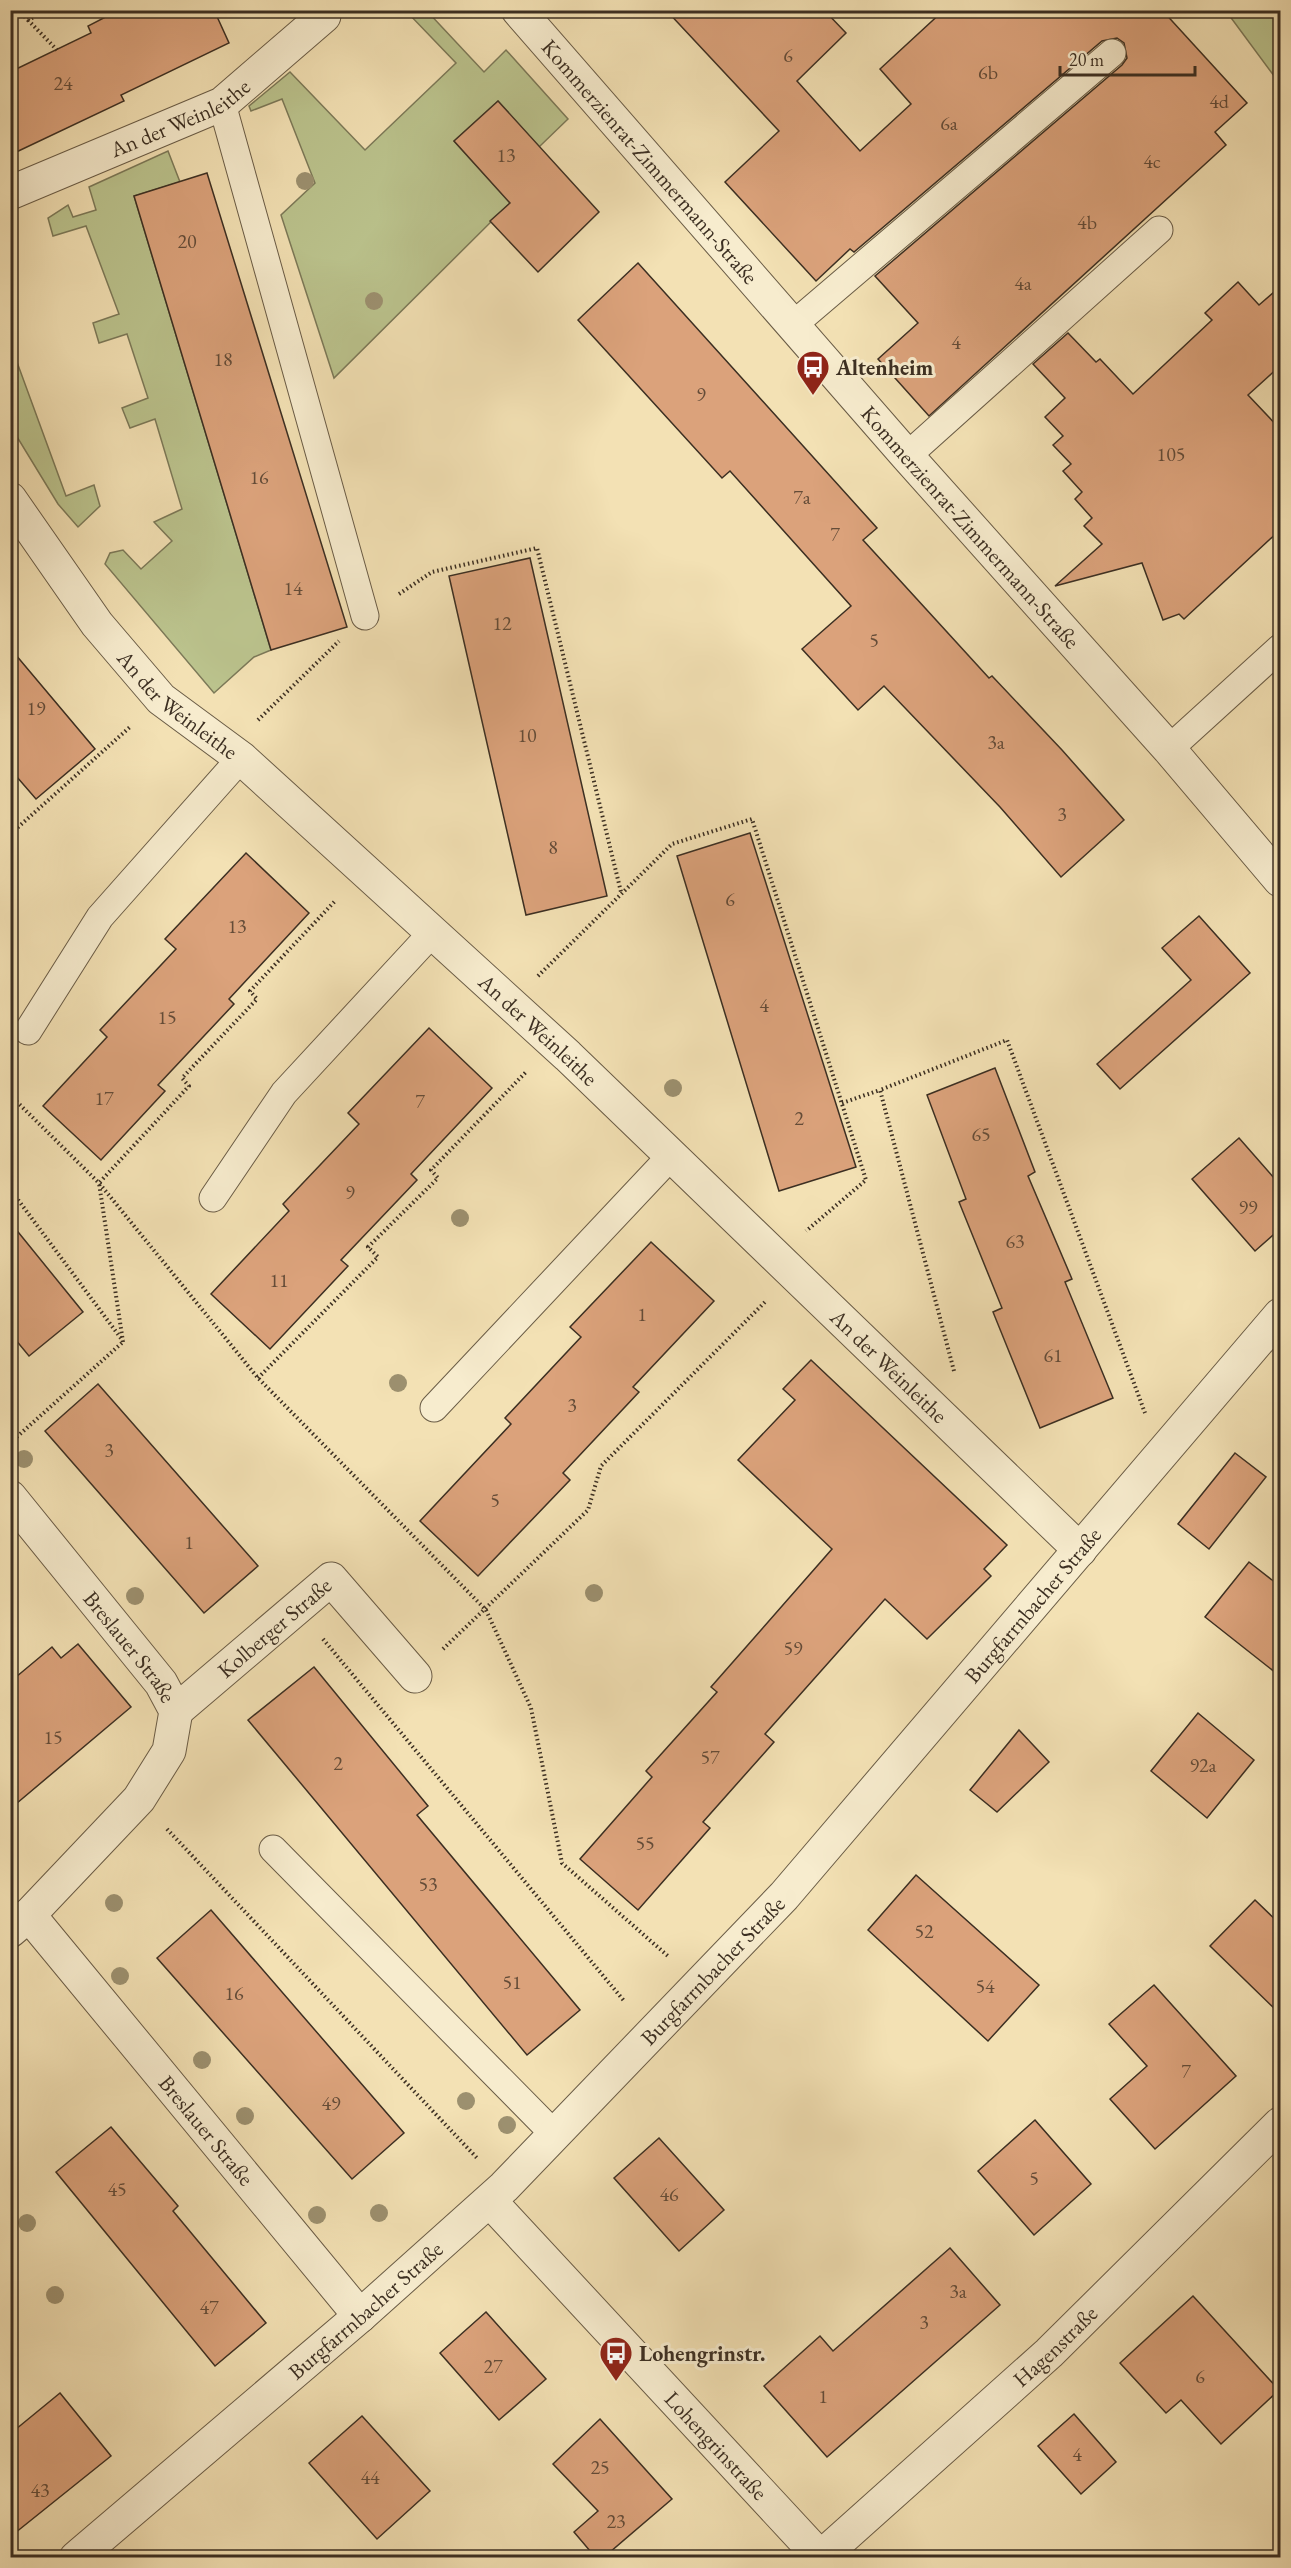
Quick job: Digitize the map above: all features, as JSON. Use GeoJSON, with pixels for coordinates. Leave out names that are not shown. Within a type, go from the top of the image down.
{"type":"FeatureCollection","features":[{"type":"Feature","properties":{"kind":"street","name":"An der Weinleithe"},"geometry":{"type":"LineString","coordinates":[[10,193],[222,104],[324,16],[318,10]]}},
{"type":"Feature","properties":{"kind":"street","name":"Kommerzienrat-Zimmermann-Straße"},"geometry":{"type":"LineString","coordinates":[[518,10],[907,456],[1169,749],[1281,880]]}},
{"type":"Feature","properties":{"kind":"street","name":"An der Weinleithe"},"geometry":{"type":"LineString","coordinates":[[10,500],[97,624],[161,699],[235,753],[554,1043],[1080,1550]]}},
{"type":"Feature","properties":{"kind":"street","name":"Burgfarrnbacher Straße"},"geometry":{"type":"LineString","coordinates":[[76,2558],[360,2316],[497,2194],[784,1896],[1281,1315]]}},
{"type":"Feature","properties":{"kind":"street","name":"Breslauer Straße"},"geometry":{"type":"LineString","coordinates":[[10,1497],[160,1683],[176,1711],[169,1751],[139,1799],[20,1923],[360,2316]]}},
{"type":"Feature","properties":{"kind":"street","name":"Kolberger Straße"},"geometry":{"type":"LineString","coordinates":[[176,1711],[331,1579],[414,1676]]}},
{"type":"Feature","properties":{"kind":"street","name":"Hagenstraße"},"geometry":{"type":"LineString","coordinates":[[821,2557],[1049,2353],[1281,2124]]}},
{"type":"Feature","properties":{"kind":"street","name":"Lohengrinstraße"},"geometry":{"type":"LineString","coordinates":[[497,2194],[821,2557]]}},
{"type":"Feature","properties":{"kind":"lane"},"geometry":{"type":"LineString","coordinates":[[793,325],[1112,53]]}},
{"type":"Feature","properties":{"kind":"lane"},"geometry":{"type":"LineString","coordinates":[[222,104],[365,616]]}},
{"type":"Feature","properties":{"kind":"lane"},"geometry":{"type":"LineString","coordinates":[[907,456],[1159,230]]}},
{"type":"Feature","properties":{"kind":"lane"},"geometry":{"type":"LineString","coordinates":[[1169,749],[1281,648]]}},
{"type":"Feature","properties":{"kind":"lane"},"geometry":{"type":"LineString","coordinates":[[28,1031],[100,917],[235,753]]}},
{"type":"Feature","properties":{"kind":"lane"},"geometry":{"type":"LineString","coordinates":[[213,1198],[284,1093],[432,933]]}},
{"type":"Feature","properties":{"kind":"lane"},"geometry":{"type":"LineString","coordinates":[[434,1408],[671,1156]]}},
{"type":"Feature","properties":{"kind":"lane"},"geometry":{"type":"LineString","coordinates":[[273,1849],[554,2134]]}},
{"type":"Feature","properties":{"kind":"path"},"geometry":{"type":"LineString","coordinates":[[18,10],[57,50]]}},
{"type":"Feature","properties":{"kind":"path"},"geometry":{"type":"LineString","coordinates":[[28,20],[48,10]]}},
{"type":"Feature","properties":{"kind":"path"},"geometry":{"type":"LineString","coordinates":[[235,753],[365,616],[432,572],[537,548],[621,893]]}},
{"type":"Feature","properties":{"kind":"path"},"geometry":{"type":"LineString","coordinates":[[10,853],[16,829],[161,699]]}},
{"type":"Feature","properties":{"kind":"path"},"geometry":{"type":"LineString","coordinates":[[414,1676],[486,1610],[588,1510],[601,1466],[866,1180],[752,819],[672,844],[510,1004]]}},
{"type":"Feature","properties":{"kind":"path"},"geometry":{"type":"LineString","coordinates":[[99,1183],[189,1086],[182,1078],[257,999],[250,992],[364,872]]}},
{"type":"Feature","properties":{"kind":"path"},"geometry":{"type":"LineString","coordinates":[[842,1103],[1007,1040],[1146,1413],[1173,1441]]}},
{"type":"Feature","properties":{"kind":"path"},"geometry":{"type":"LineString","coordinates":[[258,1378],[378,1257],[368,1246],[438,1178],[431,1170],[554,1043]]}},
{"type":"Feature","properties":{"kind":"path"},"geometry":{"type":"LineString","coordinates":[[880,1090],[960,1391],[939,1414]]}},
{"type":"Feature","properties":{"kind":"path"},"geometry":{"type":"LineString","coordinates":[[10,1095],[99,1183],[258,1378],[486,1610],[531,1708],[562,1863],[699,1983]]}},
{"type":"Feature","properties":{"kind":"path"},"geometry":{"type":"LineString","coordinates":[[99,1183],[123,1342]]}},
{"type":"Feature","properties":{"kind":"path"},"geometry":{"type":"LineString","coordinates":[[10,1189],[123,1342]]}},
{"type":"Feature","properties":{"kind":"path"},"geometry":{"type":"LineString","coordinates":[[10,1443],[123,1342]]}},
{"type":"Feature","properties":{"kind":"path"},"geometry":{"type":"LineString","coordinates":[[321,1636],[651,2033]]}},
{"type":"Feature","properties":{"kind":"path"},"geometry":{"type":"LineString","coordinates":[[139,1799],[497,2194]]}},
{"type":"Feature","properties":{"kind":"green space"},"geometry":{"type":"Polygon","coordinates":[[[426,10],[484,72],[506,50],[568,119],[539,147],[498,101],[454,141],[510,203],[334,378],[281,215],[315,183],[282,99],[251,111],[249,106],[290,72],[365,150],[456,63],[406,11],[426,10]]]}},
{"type":"Feature","properties":{"kind":"green space"},"geometry":{"type":"Polygon","coordinates":[[[1226,11],[1280,11],[1280,84],[1226,11]]]}},
{"type":"Feature","properties":{"kind":"green space"},"geometry":{"type":"Polygon","coordinates":[[[168,151],[180,182],[134,196],[271,650],[254,657],[214,693],[105,564],[110,553],[123,550],[141,569],[172,541],[154,522],[182,509],[155,419],[130,428],[122,408],[148,398],[127,334],[99,343],[93,323],[119,314],[86,226],[53,236],[48,218],[68,205],[73,217],[96,210],[89,187],[168,151]]]}},
{"type":"Feature","properties":{"kind":"green space"},"geometry":{"type":"Polygon","coordinates":[[[10,343],[66,496],[94,485],[100,506],[78,527],[58,504],[11,427],[10,343]]]}},
{"type":"Feature","properties":{"kind":"building"},"geometry":{"type":"Polygon","coordinates":[[[119,10],[214,10],[229,43],[121,95],[124,101],[10,155],[10,72],[91,33],[88,26],[119,10]]]}},
{"type":"Feature","properties":{"kind":"building"},"geometry":{"type":"Polygon","coordinates":[[[666,10],[824,10],[846,33],[797,81],[860,151],[911,104],[880,69],[944,10],[1162,10],[1247,103],[1215,132],[1226,145],[929,416],[878,359],[918,323],[875,276],[1122,65],[1127,58],[1124,43],[1117,38],[1102,41],[854,252],[850,249],[816,281],[725,182],[779,131],[666,10]]]}},
{"type":"Feature","properties":{"kind":"building"},"geometry":{"type":"Polygon","coordinates":[[[498,101],[599,212],[538,272],[490,221],[510,203],[454,141],[498,101]]]}},
{"type":"Feature","properties":{"kind":"building"},"geometry":{"type":"Polygon","coordinates":[[[207,173],[347,627],[271,650],[134,196],[207,173]]]}},
{"type":"Feature","properties":{"kind":"building"},"geometry":{"type":"Polygon","coordinates":[[[638,263],[877,528],[863,540],[989,678],[992,676],[1062,750],[1124,820],[1061,877],[1000,807],[884,686],[858,710],[802,649],[851,606],[730,471],[722,478],[578,320],[638,263]]]}},
{"type":"Feature","properties":{"kind":"building"},"geometry":{"type":"Polygon","coordinates":[[[1238,282],[1259,305],[1281,286],[1281,365],[1248,395],[1281,430],[1281,529],[1184,619],[1179,614],[1163,620],[1142,563],[1055,586],[1102,544],[1084,526],[1092,518],[1075,499],[1082,492],[1063,471],[1071,464],[1053,445],[1063,436],[1045,417],[1065,398],[1033,364],[1068,333],[1096,362],[1100,359],[1133,394],[1212,320],[1205,313],[1238,282]]]}},
{"type":"Feature","properties":{"kind":"building"},"geometry":{"type":"Polygon","coordinates":[[[530,558],[607,896],[526,915],[449,576],[530,558]]]}},
{"type":"Feature","properties":{"kind":"building"},"geometry":{"type":"Polygon","coordinates":[[[10,648],[95,749],[36,799],[10,769],[10,648]]]}},
{"type":"Feature","properties":{"kind":"building"},"geometry":{"type":"Polygon","coordinates":[[[750,833],[856,1167],[779,1191],[677,856],[750,833]]]}},
{"type":"Feature","properties":{"kind":"building"},"geometry":{"type":"Polygon","coordinates":[[[246,853],[309,913],[229,999],[234,1004],[158,1085],[165,1091],[101,1160],[43,1106],[107,1037],[100,1030],[176,949],[165,939],[246,853]]]}},
{"type":"Feature","properties":{"kind":"building"},"geometry":{"type":"Polygon","coordinates":[[[1199,916],[1250,973],[1120,1089],[1097,1064],[1191,980],[1162,948],[1199,916]]]}},
{"type":"Feature","properties":{"kind":"building"},"geometry":{"type":"Polygon","coordinates":[[[429,1028],[492,1088],[411,1174],[417,1180],[341,1260],[348,1266],[270,1349],[211,1294],[289,1211],[283,1204],[359,1124],[348,1113],[429,1028]]]}},
{"type":"Feature","properties":{"kind":"building"},"geometry":{"type":"Polygon","coordinates":[[[995,1068],[1035,1172],[1028,1176],[1072,1279],[1065,1282],[1113,1398],[1040,1428],[993,1312],[1002,1308],[959,1202],[966,1199],[927,1095],[995,1068]]]}},
{"type":"Feature","properties":{"kind":"building"},"geometry":{"type":"Polygon","coordinates":[[[1239,1138],[1281,1186],[1281,1228],[1255,1251],[1192,1179],[1239,1138]]]}},
{"type":"Feature","properties":{"kind":"building"},"geometry":{"type":"Polygon","coordinates":[[[10,1222],[83,1312],[29,1356],[10,1333],[10,1222]]]}},
{"type":"Feature","properties":{"kind":"building"},"geometry":{"type":"Polygon","coordinates":[[[651,1242],[714,1301],[633,1387],[639,1392],[563,1473],[570,1480],[478,1576],[420,1521],[511,1424],[505,1418],[581,1337],[570,1327],[651,1242]]]}},
{"type":"Feature","properties":{"kind":"building"},"geometry":{"type":"Polygon","coordinates":[[[811,1360],[1007,1545],[984,1569],[991,1576],[927,1639],[885,1599],[765,1734],[774,1742],[703,1822],[710,1828],[638,1910],[580,1859],[652,1777],[646,1771],[717,1692],[711,1687],[832,1549],[738,1460],[795,1400],[783,1389],[811,1360]]]}},
{"type":"Feature","properties":{"kind":"building"},"geometry":{"type":"Polygon","coordinates":[[[98,1384],[258,1566],[204,1613],[45,1431],[98,1384]]]}},
{"type":"Feature","properties":{"kind":"building"},"geometry":{"type":"Polygon","coordinates":[[[1235,1453],[1266,1477],[1209,1549],[1178,1524],[1235,1453]]]}},
{"type":"Feature","properties":{"kind":"building"},"geometry":{"type":"Polygon","coordinates":[[[1249,1562],[1281,1587],[1281,1677],[1205,1617],[1249,1562]]]}},
{"type":"Feature","properties":{"kind":"building"},"geometry":{"type":"Polygon","coordinates":[[[78,1644],[131,1707],[10,1809],[10,1682],[52,1647],[61,1658],[78,1644]]]}},
{"type":"Feature","properties":{"kind":"building"},"geometry":{"type":"Polygon","coordinates":[[[314,1667],[428,1806],[417,1815],[580,2010],[527,2055],[248,1720],[314,1667]]]}},
{"type":"Feature","properties":{"kind":"building"},"geometry":{"type":"Polygon","coordinates":[[[1198,1713],[1254,1760],[1207,1818],[1151,1771],[1198,1713]]]}},
{"type":"Feature","properties":{"kind":"building"},"geometry":{"type":"Polygon","coordinates":[[[1019,1730],[1049,1762],[997,1812],[970,1790],[1019,1730]]]}},
{"type":"Feature","properties":{"kind":"building"},"geometry":{"type":"Polygon","coordinates":[[[916,1875],[1039,1985],[988,2041],[868,1930],[916,1875]]]}},
{"type":"Feature","properties":{"kind":"building"},"geometry":{"type":"Polygon","coordinates":[[[1255,1900],[1281,1925],[1281,2015],[1210,1946],[1255,1900]]]}},
{"type":"Feature","properties":{"kind":"building"},"geometry":{"type":"Polygon","coordinates":[[[211,1910],[404,2133],[352,2179],[157,1958],[211,1910]]]}},
{"type":"Feature","properties":{"kind":"building"},"geometry":{"type":"Polygon","coordinates":[[[1154,1985],[1236,2076],[1155,2149],[1110,2099],[1147,2066],[1109,2024],[1154,1985]]]}},
{"type":"Feature","properties":{"kind":"building"},"geometry":{"type":"Polygon","coordinates":[[[1035,2120],[1091,2184],[1034,2235],[978,2171],[1035,2120]]]}},
{"type":"Feature","properties":{"kind":"building"},"geometry":{"type":"Polygon","coordinates":[[[111,2127],[178,2206],[173,2211],[266,2323],[215,2366],[56,2172],[111,2127]]]}},
{"type":"Feature","properties":{"kind":"building"},"geometry":{"type":"Polygon","coordinates":[[[659,2138],[724,2210],[679,2251],[614,2178],[659,2138]]]}},
{"type":"Feature","properties":{"kind":"building"},"geometry":{"type":"Polygon","coordinates":[[[950,2248],[1000,2305],[827,2457],[764,2386],[820,2336],[833,2351],[950,2248]]]}},
{"type":"Feature","properties":{"kind":"building"},"geometry":{"type":"Polygon","coordinates":[[[1193,2296],[1279,2390],[1221,2444],[1181,2400],[1166,2413],[1120,2363],[1193,2296]]]}},
{"type":"Feature","properties":{"kind":"building"},"geometry":{"type":"Polygon","coordinates":[[[486,2312],[546,2379],[499,2420],[440,2353],[486,2312]]]}},
{"type":"Feature","properties":{"kind":"building"},"geometry":{"type":"Polygon","coordinates":[[[60,2393],[111,2456],[10,2537],[10,2434],[60,2393]]]}},
{"type":"Feature","properties":{"kind":"building"},"geometry":{"type":"Polygon","coordinates":[[[1074,2414],[1116,2462],[1081,2494],[1038,2446],[1074,2414]]]}},
{"type":"Feature","properties":{"kind":"building"},"geometry":{"type":"Polygon","coordinates":[[[362,2416],[430,2491],[377,2539],[309,2463],[362,2416]]]}},
{"type":"Feature","properties":{"kind":"building"},"geometry":{"type":"Polygon","coordinates":[[[600,2419],[672,2499],[603,2558],[596,2558],[574,2532],[598,2511],[553,2464],[600,2419]]]}},
{"type":"Feature","properties":{"kind":"place","name":"Altenheim"},"geometry":{"type":"Point","coordinates":[813,396]}},
{"type":"Feature","properties":{"kind":"place","name":"Lohengrinstr."},"geometry":{"type":"Point","coordinates":[616,2382]}}]}
